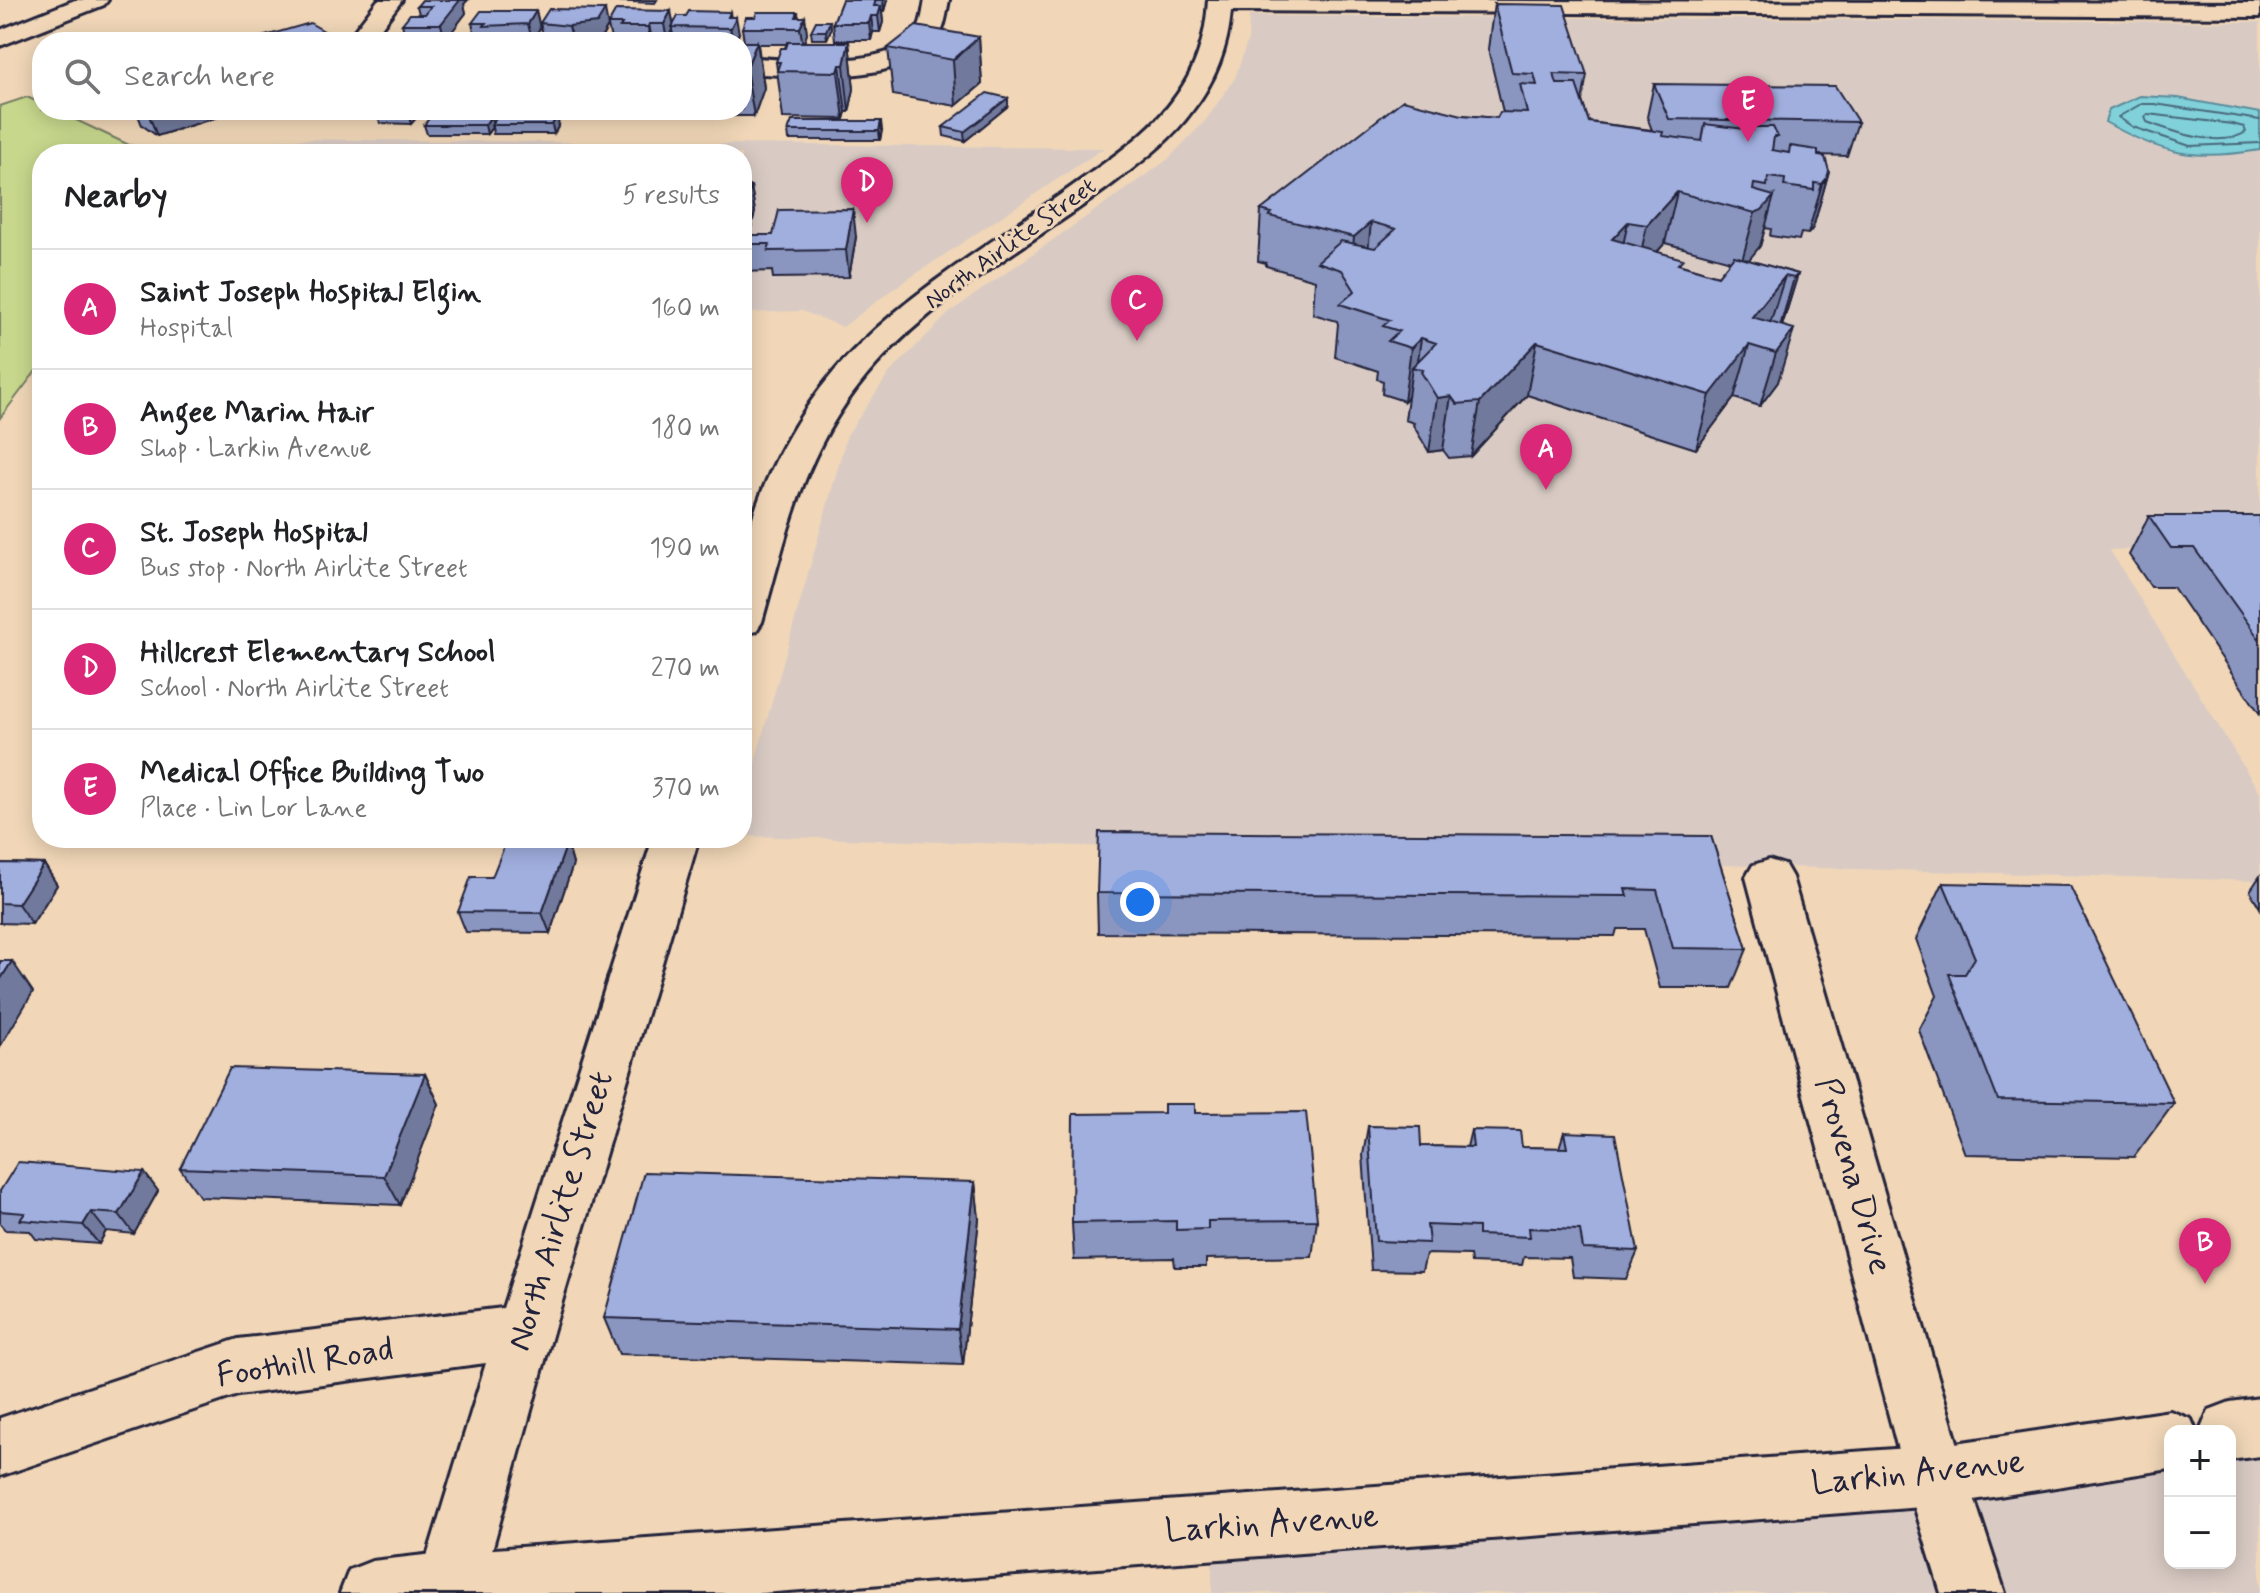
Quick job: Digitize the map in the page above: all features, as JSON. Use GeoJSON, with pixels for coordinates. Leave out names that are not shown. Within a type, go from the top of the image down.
{"type":"FeatureCollection","features":[{"type":"Feature","properties":{"kind":"street"},"geometry":{"type":"LineString","coordinates":[[0,39],[96,0]]}},
{"type":"Feature","properties":{"kind":"street"},"geometry":{"type":"LineString","coordinates":[[365,32],[390,0]]}},
{"type":"Feature","properties":{"kind":"street"},"geometry":{"type":"LineString","coordinates":[[752,65],[839,66],[884,60],[909,52],[926,38],[937,0]]}},
{"type":"Feature","properties":{"kind":"street"},"geometry":{"type":"LineString","coordinates":[[1220,2],[2260,10]]}},
{"type":"Feature","properties":{"kind":"street","name":"North Airlite Street"},"geometry":{"type":"LineString","coordinates":[[752,590],[794,457],[837,391],[874,349],[950,284],[1069,203],[1127,159],[1182,108],[1203,75],[1215,45],[1220,2]]}},
{"type":"Feature","properties":{"kind":"street","name":"North Airlite Street"},"geometry":{"type":"LineString","coordinates":[[449,1589],[524,1332],[673,848]]}},
{"type":"Feature","properties":{"kind":"street","name":"Provena Drive"},"geometry":{"type":"LineString","coordinates":[[1769,877],[1936,1476],[1973,1593]]}},
{"type":"Feature","properties":{"kind":"street","name":"Foothill Road"},"geometry":{"type":"LineString","coordinates":[[0,1447],[238,1367],[524,1332]]}},
{"type":"Feature","properties":{"kind":"street"},"geometry":{"type":"LineString","coordinates":[[2236,1430],[2260,1427]]}},
{"type":"Feature","properties":{"kind":"street","name":"Larkin Avenue"},"geometry":{"type":"LineString","coordinates":[[372,1593],[1936,1476],[2164,1441]]}},
{"type":"Feature","properties":{"kind":"shaded area"},"geometry":{"type":"Polygon","coordinates":[[[1249,16],[2260,22],[2260,545],[2110,550],[2260,793],[2260,881],[752,836],[752,772],[847,435],[890,372],[950,312],[1167,160],[1205,121],[1235,78],[1248,39],[1249,16]]]}},
{"type":"Feature","properties":{"kind":"shaded area"},"geometry":{"type":"Polygon","coordinates":[[[281,139],[738,144],[265,144],[281,139]]]}},
{"type":"Feature","properties":{"kind":"shaded area"},"geometry":{"type":"Polygon","coordinates":[[[752,144],[1104,148],[889,292],[843,327],[802,311],[752,313],[752,144]]]}},
{"type":"Feature","properties":{"kind":"shaded area"},"geometry":{"type":"Polygon","coordinates":[[[2260,1440],[2260,1593],[1985,1593],[1951,1488],[2164,1455],[2164,1569],[2236,1569],[2236,1444],[2260,1440]]]}},
{"type":"Feature","properties":{"kind":"shaded area"},"geometry":{"type":"Polygon","coordinates":[[[1927,1486],[1960,1593],[1212,1593],[1212,1539],[1927,1486]]]}},
{"type":"Feature","properties":{"kind":"green space"},"geometry":{"type":"Polygon","coordinates":[[[27,97],[32,99],[32,120],[76,120],[127,144],[32,144],[32,376],[0,418],[0,106],[27,97]]]}},
{"type":"Feature","properties":{"kind":"water"},"geometry":{"type":"Polygon","coordinates":[[[2140,96],[2178,98],[2260,113],[2260,150],[2216,155],[2180,152],[2145,142],[2105,122],[2109,110],[2140,96]]]}},
{"type":"Feature","properties":{"kind":"building"},"geometry":{"type":"Polygon","coordinates":[[[422,0],[460,0],[441,24],[402,24],[410,14],[425,14],[431,6],[417,6],[422,0]]]}},
{"type":"Feature","properties":{"kind":"building"},"geometry":{"type":"Polygon","coordinates":[[[842,0],[876,0],[874,6],[881,6],[878,16],[871,16],[869,23],[833,23],[842,0]]]}},
{"type":"Feature","properties":{"kind":"building"},"geometry":{"type":"Polygon","coordinates":[[[1494,4],[1564,5],[1587,75],[1554,74],[1557,84],[1576,84],[1589,122],[1663,132],[1662,136],[1702,141],[1705,124],[1753,130],[1752,127],[1773,127],[1778,137],[1774,137],[1772,150],[1789,153],[1790,146],[1818,150],[1818,156],[1825,157],[1829,171],[1827,178],[1822,184],[1814,183],[1814,190],[1784,186],[1785,179],[1768,177],[1767,186],[1754,184],[1753,190],[1774,196],[1762,210],[1755,213],[1677,192],[1647,225],[1628,222],[1612,239],[1683,259],[1678,264],[1718,276],[1734,256],[1798,274],[1794,278],[1785,276],[1752,317],[1794,329],[1776,353],[1749,345],[1710,395],[1537,342],[1480,402],[1457,404],[1451,396],[1437,398],[1421,372],[1423,370],[1412,367],[1436,343],[1421,338],[1411,348],[1388,341],[1399,331],[1383,326],[1390,320],[1340,304],[1355,291],[1342,270],[1317,262],[1341,241],[1375,248],[1396,229],[1371,222],[1354,237],[1269,216],[1272,213],[1261,210],[1403,100],[1462,115],[1497,118],[1500,112],[1527,113],[1520,84],[1537,85],[1534,74],[1512,73],[1494,4]]]}},
{"type":"Feature","properties":{"kind":"building"},"geometry":{"type":"Polygon","coordinates":[[[549,9],[605,10],[597,23],[569,26],[540,23],[549,9]]]}},
{"type":"Feature","properties":{"kind":"building"},"geometry":{"type":"Polygon","coordinates":[[[616,10],[671,11],[664,24],[620,27],[622,24],[608,24],[616,10]]]}},
{"type":"Feature","properties":{"kind":"building"},"geometry":{"type":"Polygon","coordinates":[[[481,11],[536,11],[528,24],[484,26],[486,23],[472,23],[481,11]]]}},
{"type":"Feature","properties":{"kind":"building"},"geometry":{"type":"Polygon","coordinates":[[[689,11],[730,12],[728,17],[736,17],[731,28],[672,27],[678,16],[686,16],[689,11]]]}},
{"type":"Feature","properties":{"kind":"building"},"geometry":{"type":"Polygon","coordinates":[[[757,12],[798,12],[796,17],[805,17],[800,28],[742,28],[746,17],[755,17],[757,12]]]}},
{"type":"Feature","properties":{"kind":"building"},"geometry":{"type":"Polygon","coordinates":[[[816,21],[830,21],[826,31],[811,31],[816,21]]]}},
{"type":"Feature","properties":{"kind":"building"},"geometry":{"type":"Polygon","coordinates":[[[310,23],[326,32],[279,32],[310,23]]]}},
{"type":"Feature","properties":{"kind":"building"},"geometry":{"type":"Polygon","coordinates":[[[916,26],[979,37],[953,60],[888,48],[916,26]]]}},
{"type":"Feature","properties":{"kind":"building"},"geometry":{"type":"Polygon","coordinates":[[[788,42],[849,42],[844,65],[840,65],[838,72],[777,71],[780,62],[776,62],[781,48],[786,48],[788,42]]]}},
{"type":"Feature","properties":{"kind":"building"},"geometry":{"type":"Polygon","coordinates":[[[1654,84],[1835,86],[1858,122],[1669,119],[1654,84]]]}},
{"type":"Feature","properties":{"kind":"building"},"geometry":{"type":"Polygon","coordinates":[[[987,93],[1008,98],[964,132],[943,127],[987,93]]]}},
{"type":"Feature","properties":{"kind":"building"},"geometry":{"type":"Polygon","coordinates":[[[428,120],[488,120],[485,125],[424,125],[428,120]]]}},
{"type":"Feature","properties":{"kind":"building"},"geometry":{"type":"Polygon","coordinates":[[[494,120],[555,120],[552,125],[491,125],[494,120]]]}},
{"type":"Feature","properties":{"kind":"building"},"geometry":{"type":"Polygon","coordinates":[[[792,121],[881,121],[879,131],[788,131],[792,121]]]}},
{"type":"Feature","properties":{"kind":"building"},"geometry":{"type":"Polygon","coordinates":[[[853,209],[846,250],[768,251],[770,244],[752,244],[752,235],[773,235],[779,210],[853,209]]]}},
{"type":"Feature","properties":{"kind":"building"},"geometry":{"type":"Polygon","coordinates":[[[2149,516],[2260,516],[2260,640],[2194,548],[2171,548],[2149,516]]]}},
{"type":"Feature","properties":{"kind":"building"},"geometry":{"type":"Polygon","coordinates":[[[1099,832],[1711,836],[1747,949],[1673,948],[1657,890],[1625,889],[1627,896],[1097,893],[1099,832]]]}},
{"type":"Feature","properties":{"kind":"building"},"geometry":{"type":"Polygon","coordinates":[[[504,848],[565,848],[542,913],[458,912],[471,877],[492,877],[504,848]]]}},
{"type":"Feature","properties":{"kind":"building"},"geometry":{"type":"Polygon","coordinates":[[[0,863],[44,864],[18,904],[0,903],[0,863]]]}},
{"type":"Feature","properties":{"kind":"building"},"geometry":{"type":"Polygon","coordinates":[[[1943,883],[2070,886],[2174,1103],[1998,1100],[1949,974],[1965,974],[1975,958],[1943,883]]]}},
{"type":"Feature","properties":{"kind":"building"},"geometry":{"type":"Polygon","coordinates":[[[0,961],[12,961],[0,980],[0,961]]]}},
{"type":"Feature","properties":{"kind":"building"},"geometry":{"type":"Polygon","coordinates":[[[230,1068],[425,1074],[384,1176],[180,1168],[230,1068]]]}},
{"type":"Feature","properties":{"kind":"building"},"geometry":{"type":"Polygon","coordinates":[[[1164,1104],[1195,1104],[1195,1113],[1306,1112],[1317,1220],[1208,1221],[1208,1229],[1176,1230],[1176,1221],[1072,1223],[1073,1114],[1164,1113],[1164,1104]]]}},
{"type":"Feature","properties":{"kind":"building"},"geometry":{"type":"Polygon","coordinates":[[[1368,1126],[1420,1127],[1421,1146],[1473,1147],[1471,1130],[1520,1131],[1522,1147],[1567,1148],[1564,1132],[1615,1134],[1638,1251],[1583,1249],[1580,1230],[1529,1228],[1530,1237],[1478,1235],[1478,1227],[1427,1225],[1429,1243],[1376,1241],[1368,1126]]]}},
{"type":"Feature","properties":{"kind":"building"},"geometry":{"type":"Polygon","coordinates":[[[18,1162],[144,1172],[119,1214],[91,1212],[83,1225],[20,1220],[25,1213],[0,1211],[0,1191],[18,1162]]]}},
{"type":"Feature","properties":{"kind":"building"},"geometry":{"type":"Polygon","coordinates":[[[644,1172],[975,1182],[958,1329],[604,1318],[644,1172]]]}},
{"type":"Feature","properties":{"kind":"place","name":"Medical Office Building Two"},"geometry":{"type":"Point","coordinates":[1748,142]}},
{"type":"Feature","properties":{"kind":"place","name":"Hillcrest Elementary School"},"geometry":{"type":"Point","coordinates":[867,223]}},
{"type":"Feature","properties":{"kind":"place","name":"St. Joseph Hospital"},"geometry":{"type":"Point","coordinates":[1137,341]}},
{"type":"Feature","properties":{"kind":"place","name":"Saint Joseph Hospital Elgin"},"geometry":{"type":"Point","coordinates":[1546,490]}},
{"type":"Feature","properties":{"kind":"place","name":"Angee Marin Hair"},"geometry":{"type":"Point","coordinates":[2205,1284]}}]}
